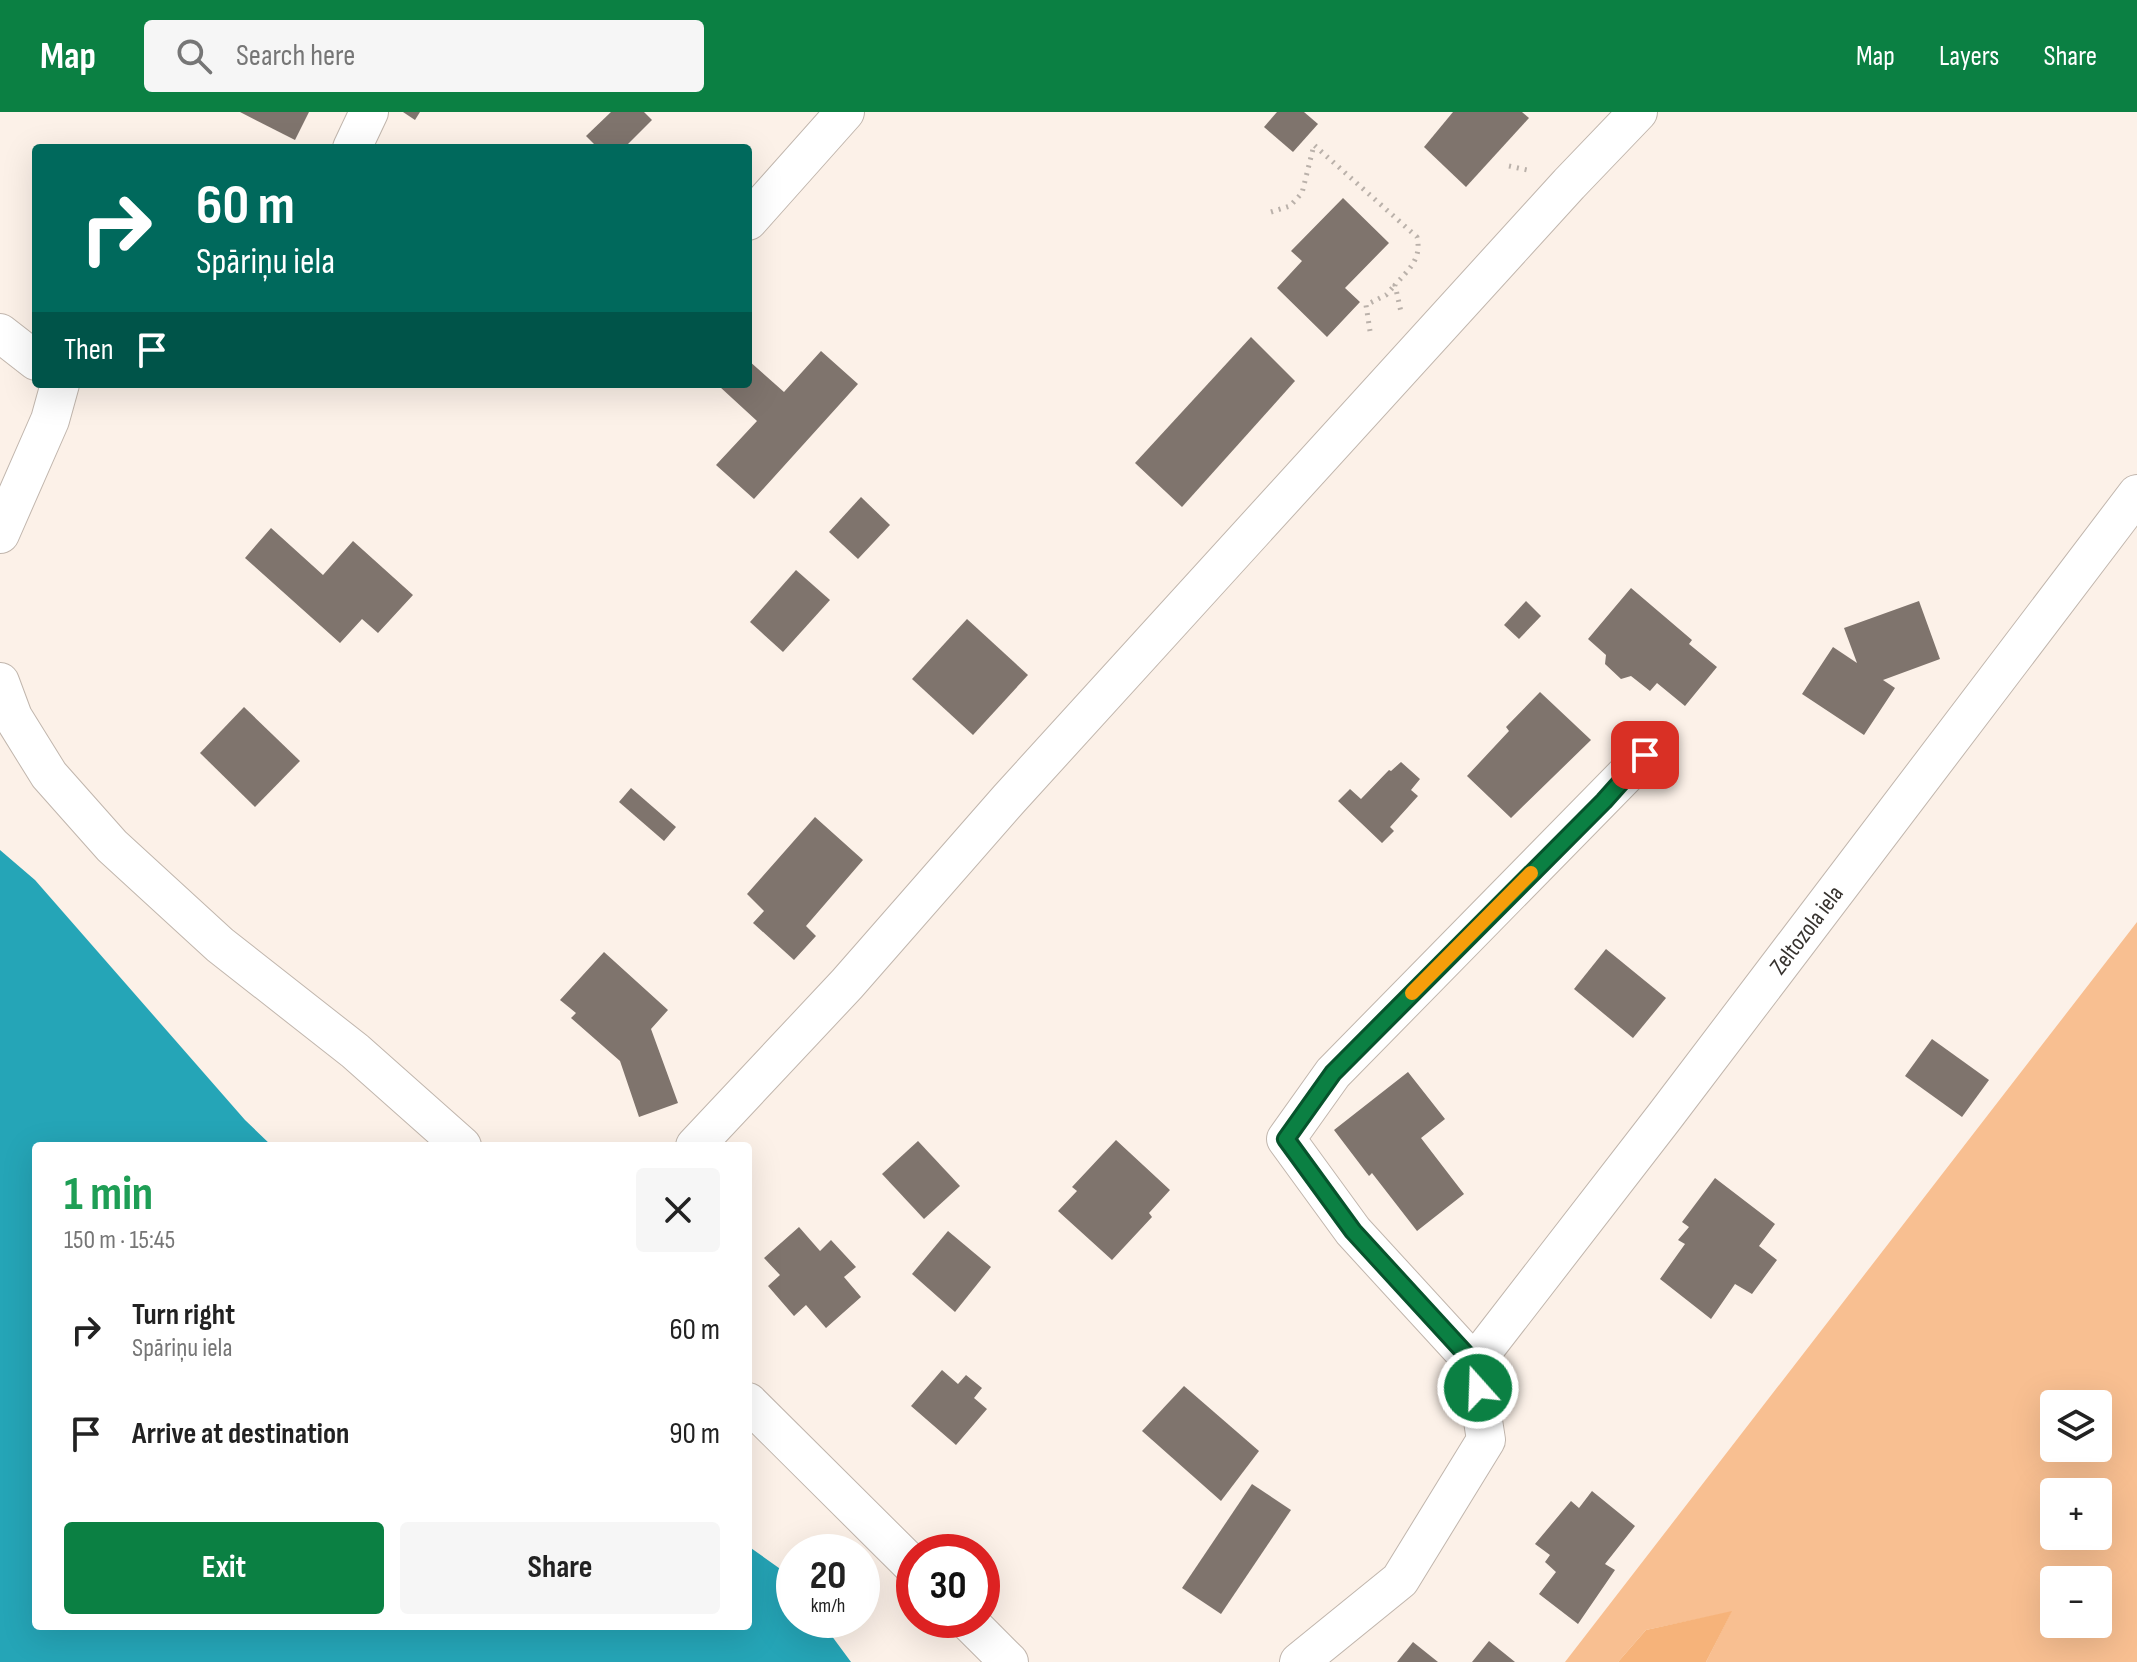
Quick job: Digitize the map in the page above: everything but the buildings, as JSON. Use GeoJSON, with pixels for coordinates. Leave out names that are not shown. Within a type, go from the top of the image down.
{"type":"FeatureCollection","features":[{"type":"Feature","properties":{"kind":"street"},"geometry":{"type":"LineString","coordinates":[[354,144],[369,112]]}},
{"type":"Feature","properties":{"kind":"street"},"geometry":{"type":"LineString","coordinates":[[752,217],[845,112]]}},
{"type":"Feature","properties":{"kind":"street"},"geometry":{"type":"LineString","coordinates":[[699,1142],[847,984],[1009,799],[1638,112]]}},
{"type":"Feature","properties":{"kind":"street"},"geometry":{"type":"LineString","coordinates":[[0,333],[32,358]]}},
{"type":"Feature","properties":{"kind":"street"},"geometry":{"type":"LineString","coordinates":[[0,534],[50,420],[59,388]]}},
{"type":"Feature","properties":{"kind":"street","name":"Zeltozola iela"},"geometry":{"type":"LineString","coordinates":[[1474,1363],[2137,494]]}},
{"type":"Feature","properties":{"kind":"street"},"geometry":{"type":"LineString","coordinates":[[0,682],[13,717],[49,775],[112,846],[220,945],[355,1051],[457,1142]]}},
{"type":"Feature","properties":{"kind":"street"},"geometry":{"type":"LineString","coordinates":[[1299,1662],[1400,1580],[1486,1440],[1474,1363],[1353,1231],[1286,1139],[1333,1073],[1604,801],[1645,755]]}},
{"type":"Feature","properties":{"kind":"street"},"geometry":{"type":"LineString","coordinates":[[752,1406],[896,1549]]}},
{"type":"Feature","properties":{"kind":"street"},"geometry":{"type":"LineString","coordinates":[[985,1638],[1009,1662]]}},
{"type":"Feature","properties":{"kind":"path"},"geometry":{"type":"LineString","coordinates":[[1271,212],[1290,206],[1302,193],[1314,145],[1417,237],[1420,248],[1418,259],[1386,295],[1366,305],[1370,331]]}},
{"type":"Feature","properties":{"kind":"path"},"geometry":{"type":"LineString","coordinates":[[1395,285],[1401,315]]}},
{"type":"Feature","properties":{"kind":"shaded area"},"geometry":{"type":"Polygon","coordinates":[[[2137,922],[2137,1662],[1706,1662],[1731,1612],[1646,1630],[1618,1662],[1565,1662],[2137,922]]]}},
{"type":"Feature","properties":{"kind":"shaded area"},"geometry":{"type":"Polygon","coordinates":[[[1732,1611],[1706,1662],[1618,1662],[1646,1630],[1732,1611]]]}},
{"type":"Feature","properties":{"kind":"water"},"geometry":{"type":"Polygon","coordinates":[[[0,850],[35,880],[245,1120],[268,1142],[32,1142],[32,1630],[752,1630],[752,1549],[776,1566],[776,1638],[833,1638],[851,1662],[0,1662],[0,850]]]}},
{"type":"Feature","properties":{"kind":"slow traffic"},"geometry":{"type":"LineString","coordinates":[[1412,993],[1531,873]]}},
{"type":"Feature","properties":{"kind":"route"},"geometry":{"type":"LineString","coordinates":[[1478,1388],[1474,1363],[1353,1231],[1286,1139],[1333,1073],[1604,801],[1645,755]]}}]}
